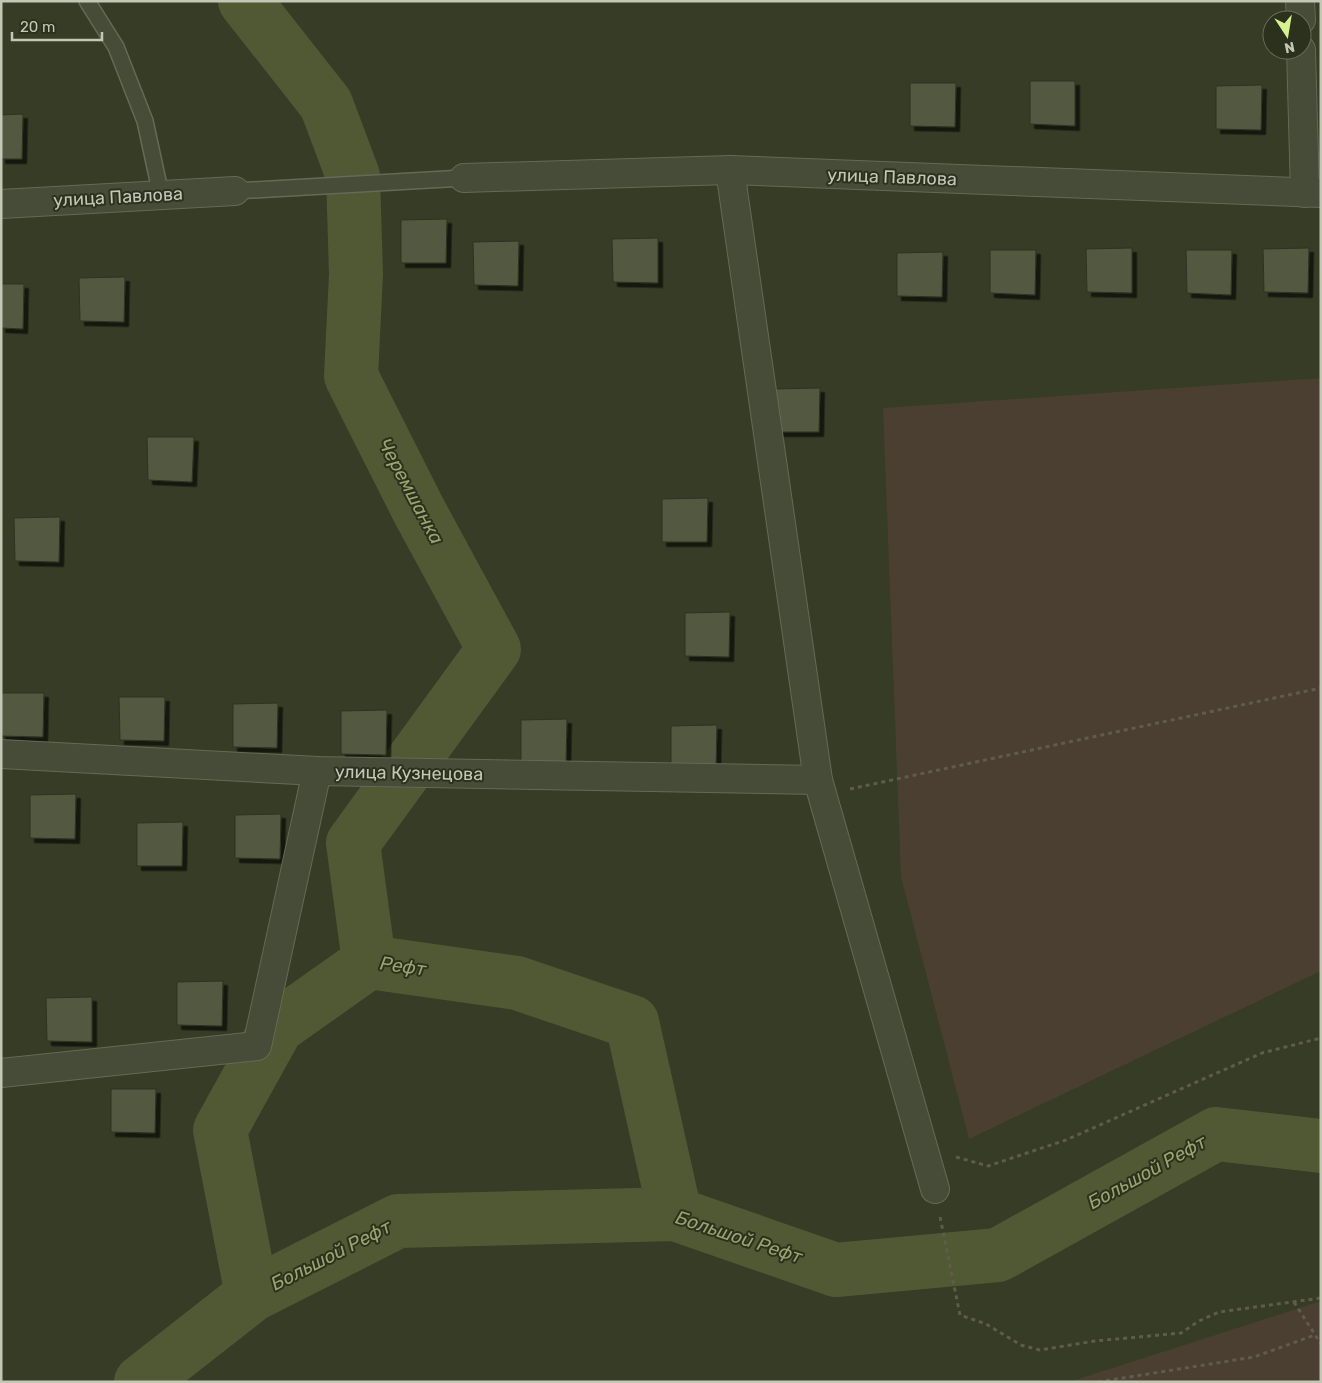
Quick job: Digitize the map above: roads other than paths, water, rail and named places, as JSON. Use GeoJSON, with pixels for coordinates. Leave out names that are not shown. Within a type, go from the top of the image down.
{"type":"FeatureCollection","features":[{"type":"Feature","properties":{"kind":"street"},"geometry":{"type":"LineString","coordinates":[[1303,60],[1313,193]]}},
{"type":"Feature","properties":{"kind":"street","name":"улица Павлова"},"geometry":{"type":"LineString","coordinates":[[464,178],[730,170],[1313,193]]}},
{"type":"Feature","properties":{"kind":"street"},"geometry":{"type":"LineString","coordinates":[[730,170],[820,787],[935,1189]]}},
{"type":"Feature","properties":{"kind":"street","name":"улица Павлова"},"geometry":{"type":"LineString","coordinates":[[1,204],[235,191]]}},
{"type":"Feature","properties":{"kind":"street","name":"улица Кузнецова"},"geometry":{"type":"LineString","coordinates":[[1,754],[317,772],[820,787]]}},
{"type":"Feature","properties":{"kind":"street"},"geometry":{"type":"LineString","coordinates":[[1,1073],[257,1046],[317,772]]}},
{"type":"Feature","properties":{"kind":"lane"},"geometry":{"type":"LineString","coordinates":[[87,1],[116,47],[145,121],[161,195]]}},
{"type":"Feature","properties":{"kind":"lane"},"geometry":{"type":"LineString","coordinates":[[235,191],[464,178]]}},
{"type":"Feature","properties":{"kind":"waterway","name":"Черемшанка"},"geometry":{"type":"LineString","coordinates":[[245,1],[326,104],[353,176],[356,274],[351,376],[418,509],[494,649],[353,843],[369,962]]}},
{"type":"Feature","properties":{"kind":"waterway","name":"Рефт"},"geometry":{"type":"LineString","coordinates":[[252,1295],[220,1130],[277,1027],[369,962],[517,983],[632,1022],[675,1214]]}},
{"type":"Feature","properties":{"kind":"waterway","name":"Большой Рефт"},"geometry":{"type":"LineString","coordinates":[[141,1382],[252,1295],[398,1221],[675,1214],[836,1270],[998,1255],[1216,1134],[1321,1146]]}}]}
